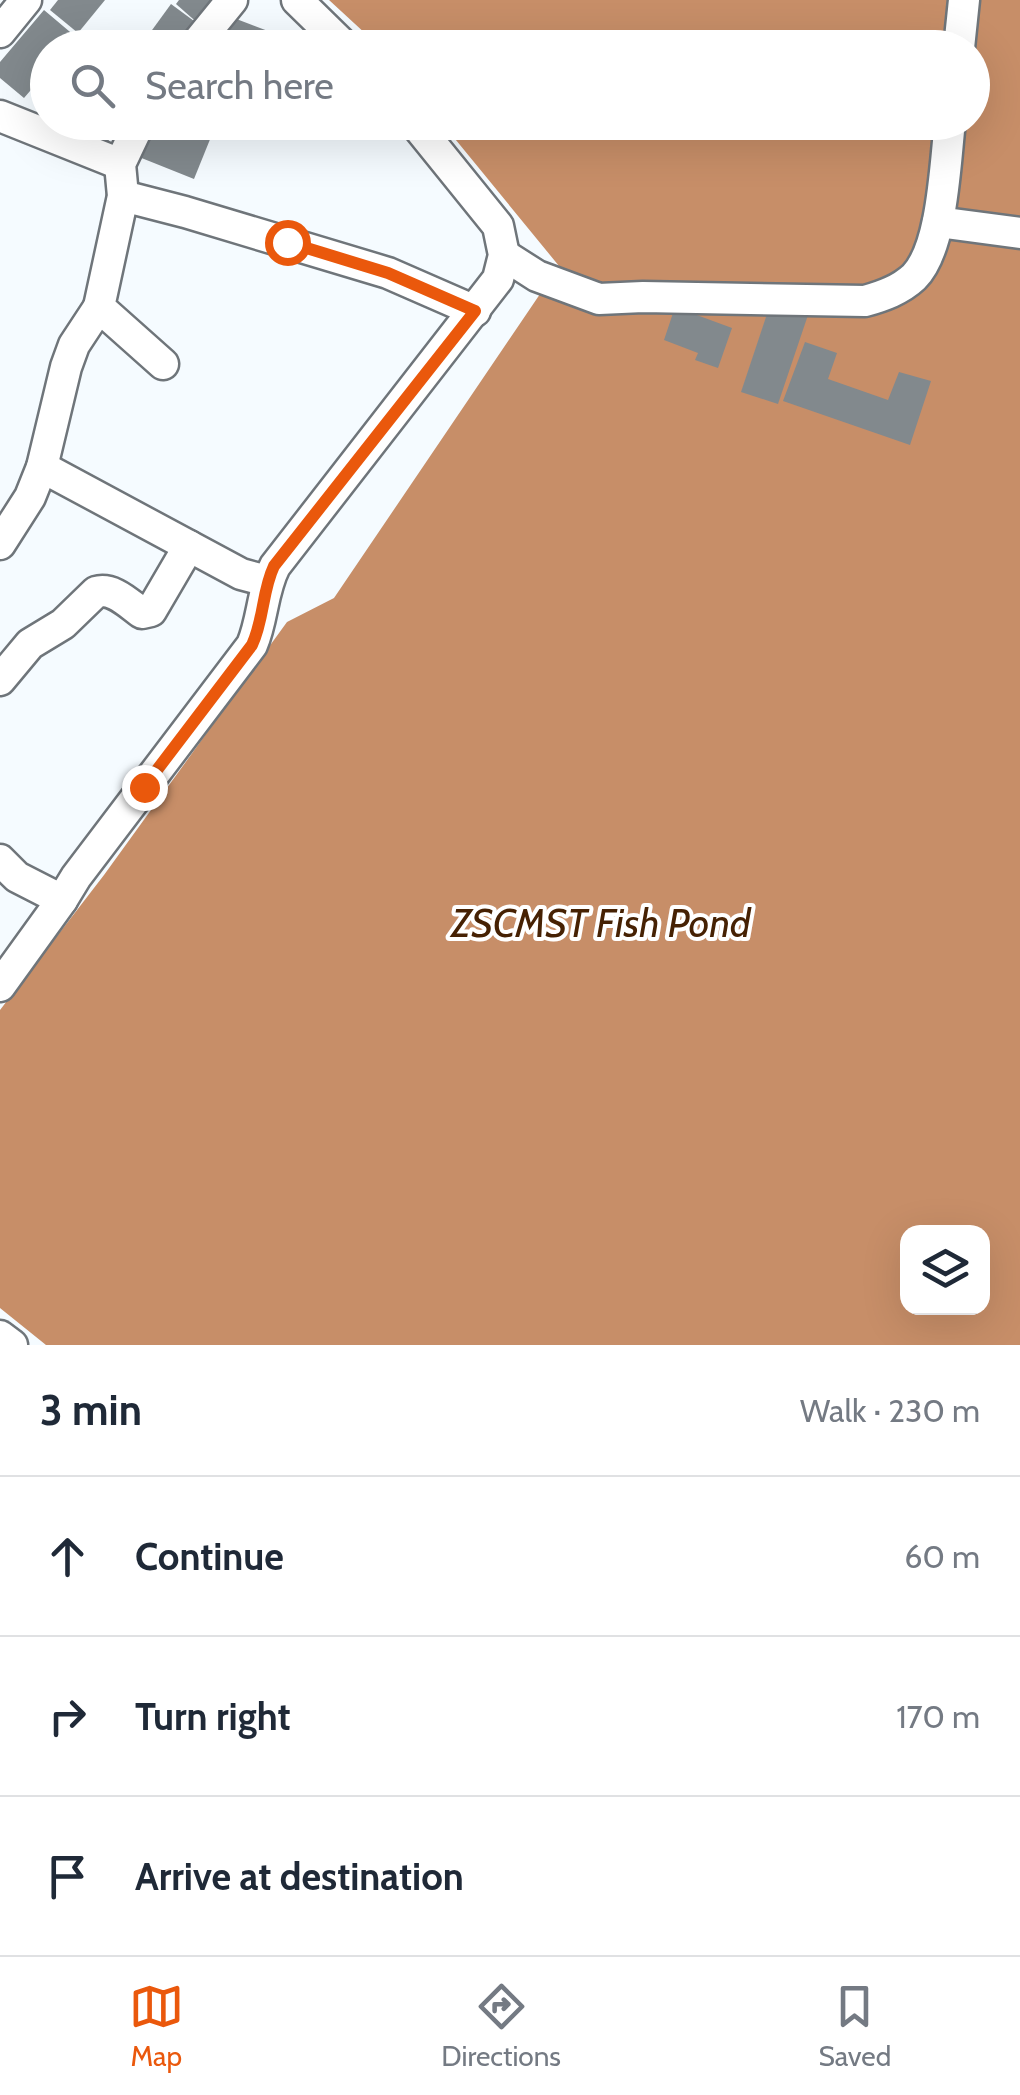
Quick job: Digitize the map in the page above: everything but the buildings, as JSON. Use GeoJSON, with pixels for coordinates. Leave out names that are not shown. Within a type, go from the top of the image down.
{"type":"FeatureCollection","features":[{"type":"Feature","properties":{"kind":"street"},"geometry":{"type":"LineString","coordinates":[[0,32],[26,0]]}},
{"type":"Feature","properties":{"kind":"street"},"geometry":{"type":"LineString","coordinates":[[208,30],[232,0]]}},
{"type":"Feature","properties":{"kind":"street"},"geometry":{"type":"LineString","coordinates":[[297,0],[328,30]]}},
{"type":"Feature","properties":{"kind":"street"},"geometry":{"type":"LineString","coordinates":[[961,30],[964,0]]}},
{"type":"Feature","properties":{"kind":"street"},"geometry":{"type":"LineString","coordinates":[[0,116],[30,128]]}},
{"type":"Feature","properties":{"kind":"street"},"geometry":{"type":"LineString","coordinates":[[60,140],[120,164]]}},
{"type":"Feature","properties":{"kind":"street"},"geometry":{"type":"LineString","coordinates":[[0,544],[42,467],[66,366],[74,345],[100,306],[123,196],[120,164],[131,140]]}},
{"type":"Feature","properties":{"kind":"street"},"geometry":{"type":"LineString","coordinates":[[0,986],[76,877],[252,645],[274,566],[498,279],[504,254],[498,226],[429,140]]}},
{"type":"Feature","properties":{"kind":"street"},"geometry":{"type":"LineString","coordinates":[[504,254],[537,276],[599,299],[643,296],[864,301],[890,294],[916,276],[928,258],[938,222],[948,140]]}},
{"type":"Feature","properties":{"kind":"street"},"geometry":{"type":"LineString","coordinates":[[123,196],[388,273],[475,311]]}},
{"type":"Feature","properties":{"kind":"street"},"geometry":{"type":"LineString","coordinates":[[938,222],[1020,233]]}},
{"type":"Feature","properties":{"kind":"street"},"geometry":{"type":"LineString","coordinates":[[100,306],[163,364]]}},
{"type":"Feature","properties":{"kind":"street"},"geometry":{"type":"LineString","coordinates":[[42,467],[241,574],[267,581]]}},
{"type":"Feature","properties":{"kind":"street"},"geometry":{"type":"LineString","coordinates":[[0,680],[30,644],[73,617],[96,592],[110,591],[142,613],[151,611],[189,546]]}},
{"type":"Feature","properties":{"kind":"street"},"geometry":{"type":"LineString","coordinates":[[0,860],[17,877],[62,900]]}},
{"type":"Feature","properties":{"kind":"street"},"geometry":{"type":"LineString","coordinates":[[0,1336],[12,1345]]}},
{"type":"Feature","properties":{"kind":"water","name":"ZSCMST Fish Pond"},"geometry":{"type":"Polygon","coordinates":[[[329,0],[1020,0],[1020,1345],[46,1345],[0,1308],[0,1010],[104,875],[287,622],[334,598],[559,266],[456,140],[990,140],[990,30],[362,30],[329,0]]]}},
{"type":"Feature","properties":{"kind":"route"},"geometry":{"type":"LineString","coordinates":[[144,787],[252,645],[274,566],[475,311],[388,273],[287,242]]}}]}
